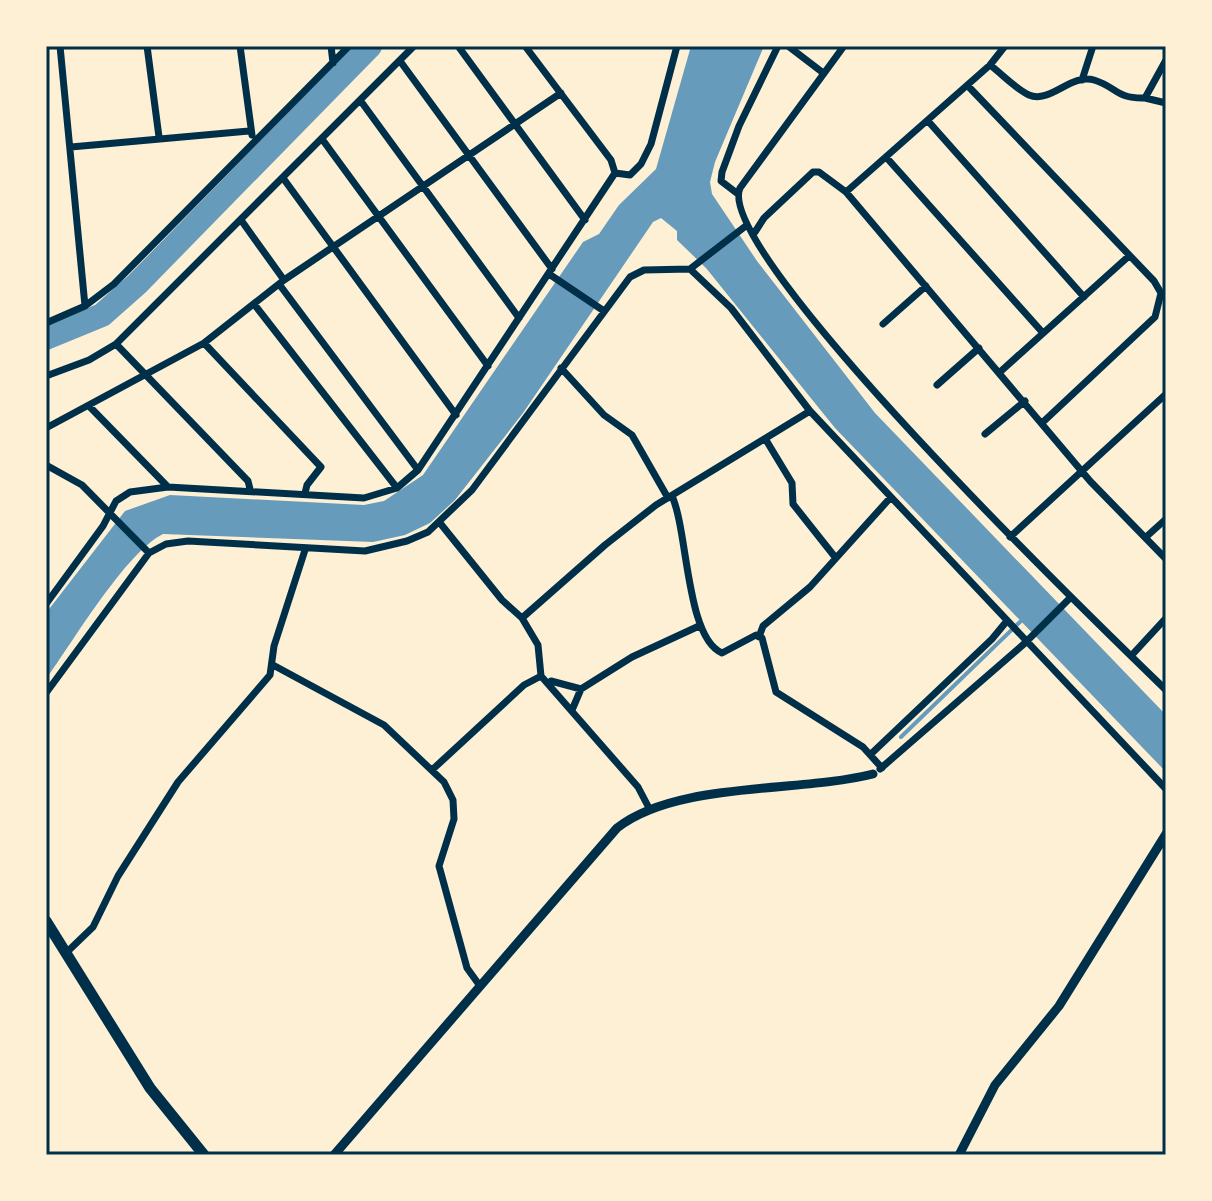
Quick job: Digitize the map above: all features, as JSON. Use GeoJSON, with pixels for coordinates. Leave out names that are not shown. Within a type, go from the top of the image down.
{"type":"FeatureCollection","features":[{"type":"Feature","properties":{"kind":"main road"},"geometry":{"type":"LineString","coordinates":[[46,921],[150,1088],[204,1155]]}},
{"type":"Feature","properties":{"kind":"street"},"geometry":{"type":"LineString","coordinates":[[60,46],[85,306]]}},
{"type":"Feature","properties":{"kind":"street"},"geometry":{"type":"LineString","coordinates":[[147,46],[159,137]]}},
{"type":"Feature","properties":{"kind":"street"},"geometry":{"type":"LineString","coordinates":[[240,46],[249,131],[256,139]]}},
{"type":"Feature","properties":{"kind":"street"},"geometry":{"type":"LineString","coordinates":[[331,46],[333,63]]}},
{"type":"Feature","properties":{"kind":"street"},"geometry":{"type":"LineString","coordinates":[[46,323],[85,306],[114,284],[349,46]]}},
{"type":"Feature","properties":{"kind":"street"},"geometry":{"type":"LineString","coordinates":[[46,376],[89,360],[116,344],[414,46]]}},
{"type":"Feature","properties":{"kind":"street"},"geometry":{"type":"LineString","coordinates":[[458,46],[585,220]]}},
{"type":"Feature","properties":{"kind":"street"},"geometry":{"type":"LineString","coordinates":[[46,604],[113,514],[122,496],[130,492],[168,487],[250,489],[364,498],[397,488],[418,470],[519,318],[552,274],[615,173],[611,160],[525,46]]}},
{"type":"Feature","properties":{"kind":"street"},"geometry":{"type":"LineString","coordinates":[[615,173],[630,175],[646,155],[677,46]]}},
{"type":"Feature","properties":{"kind":"street"},"geometry":{"type":"LineString","coordinates":[[738,194],[721,181],[722,172],[739,126],[778,46]]}},
{"type":"Feature","properties":{"kind":"street"},"geometry":{"type":"LineString","coordinates":[[788,46],[822,72]]}},
{"type":"Feature","properties":{"kind":"street"},"geometry":{"type":"LineString","coordinates":[[745,228],[738,194],[822,72],[844,46]]}},
{"type":"Feature","properties":{"kind":"street"},"geometry":{"type":"LineString","coordinates":[[846,192],[968,86],[1005,46]]}},
{"type":"Feature","properties":{"kind":"street"},"geometry":{"type":"LineString","coordinates":[[1082,80],[1093,46]]}},
{"type":"Feature","properties":{"kind":"street"},"geometry":{"type":"LineString","coordinates":[[1145,98],[1166,60]]}},
{"type":"Feature","properties":{"kind":"street"},"geometry":{"type":"LineString","coordinates":[[400,61],[552,274],[601,309]]}},
{"type":"Feature","properties":{"kind":"street"},"geometry":{"type":"LineString","coordinates":[[990,65],[1029,95],[1039,97],[1074,80],[1093,79],[1126,98],[1166,103]]}},
{"type":"Feature","properties":{"kind":"street"},"geometry":{"type":"LineString","coordinates":[[968,86],[1161,293],[1155,317],[1043,422]]}},
{"type":"Feature","properties":{"kind":"street"},"geometry":{"type":"LineString","coordinates":[[46,428],[204,343],[333,246],[561,93]]}},
{"type":"Feature","properties":{"kind":"street"},"geometry":{"type":"LineString","coordinates":[[360,100],[519,318]]}},
{"type":"Feature","properties":{"kind":"street"},"geometry":{"type":"LineString","coordinates":[[928,121],[1084,297]]}},
{"type":"Feature","properties":{"kind":"street"},"geometry":{"type":"LineString","coordinates":[[71,147],[249,131]]}},
{"type":"Feature","properties":{"kind":"street"},"geometry":{"type":"LineString","coordinates":[[322,139],[488,366]]}},
{"type":"Feature","properties":{"kind":"street"},"geometry":{"type":"LineString","coordinates":[[886,157],[1043,333]]}},
{"type":"Feature","properties":{"kind":"street"},"geometry":{"type":"LineString","coordinates":[[755,232],[764,218],[813,172],[819,172],[846,192],[1083,471],[1166,559]]}},
{"type":"Feature","properties":{"kind":"street"},"geometry":{"type":"LineString","coordinates":[[283,178],[456,415]]}},
{"type":"Feature","properties":{"kind":"street"},"geometry":{"type":"LineString","coordinates":[[241,220],[418,470]]}},
{"type":"Feature","properties":{"kind":"street"},"geometry":{"type":"LineString","coordinates":[[745,228],[755,232],[772,263],[868,387],[1069,598],[1166,690]]}},
{"type":"Feature","properties":{"kind":"street"},"geometry":{"type":"LineString","coordinates":[[46,693],[147,551],[188,541],[305,550],[379,549],[407,541],[440,523],[472,490],[601,309],[630,277],[644,270],[693,268],[745,228]]}},
{"type":"Feature","properties":{"kind":"street"},"geometry":{"type":"LineString","coordinates":[[1000,372],[1129,256]]}},
{"type":"Feature","properties":{"kind":"street"},"geometry":{"type":"LineString","coordinates":[[693,268],[731,308],[810,411],[1166,789]]}},
{"type":"Feature","properties":{"kind":"street"},"geometry":{"type":"LineString","coordinates":[[883,324],[926,286]]}},
{"type":"Feature","properties":{"kind":"street"},"geometry":{"type":"LineString","coordinates":[[254,304],[397,488]]}},
{"type":"Feature","properties":{"kind":"street"},"geometry":{"type":"LineString","coordinates":[[204,343],[321,467],[307,485],[305,493]]}},
{"type":"Feature","properties":{"kind":"street"},"geometry":{"type":"LineString","coordinates":[[116,344],[248,481],[250,489]]}},
{"type":"Feature","properties":{"kind":"street"},"geometry":{"type":"LineString","coordinates":[[937,385],[979,348]]}},
{"type":"Feature","properties":{"kind":"street"},"geometry":{"type":"LineString","coordinates":[[561,368],[597,409],[632,435],[670,497],[699,626],[722,653],[759,637],[763,626],[810,587],[891,497]]}},
{"type":"Feature","properties":{"kind":"street"},"geometry":{"type":"LineString","coordinates":[[1010,537],[1164,399]]}},
{"type":"Feature","properties":{"kind":"street"},"geometry":{"type":"LineString","coordinates":[[985,434],[1025,401]]}},
{"type":"Feature","properties":{"kind":"street"},"geometry":{"type":"LineString","coordinates":[[90,407],[168,487]]}},
{"type":"Feature","properties":{"kind":"street"},"geometry":{"type":"LineString","coordinates":[[522,618],[605,545],[670,497],[810,411]]}},
{"type":"Feature","properties":{"kind":"street"},"geometry":{"type":"LineString","coordinates":[[766,440],[792,483],[793,504],[835,557]]}},
{"type":"Feature","properties":{"kind":"street"},"geometry":{"type":"LineString","coordinates":[[46,465],[82,485],[147,551]]}},
{"type":"Feature","properties":{"kind":"street"},"geometry":{"type":"LineString","coordinates":[[1146,537],[1166,519]]}},
{"type":"Feature","properties":{"kind":"street"},"geometry":{"type":"LineString","coordinates":[[440,523],[502,600],[522,618],[538,645],[544,678],[638,787],[649,808]]}},
{"type":"Feature","properties":{"kind":"street"},"geometry":{"type":"LineString","coordinates":[[66,953],[93,927],[118,876],[178,782],[265,683],[273,665],[274,646],[305,550]]}},
{"type":"Feature","properties":{"kind":"street"},"geometry":{"type":"LineString","coordinates":[[334,1155],[617,828],[649,808],[877,771],[1069,598]]}},
{"type":"Feature","properties":{"kind":"street"},"geometry":{"type":"LineString","coordinates":[[1131,656],[1166,618]]}},
{"type":"Feature","properties":{"kind":"street"},"geometry":{"type":"LineString","coordinates":[[872,753],[1007,623]]}},
{"type":"Feature","properties":{"kind":"street"},"geometry":{"type":"LineString","coordinates":[[572,710],[581,689],[632,657],[699,626]]}},
{"type":"Feature","properties":{"kind":"street"},"geometry":{"type":"LineString","coordinates":[[759,637],[762,638],[776,692],[872,753],[877,771]]}},
{"type":"Feature","properties":{"kind":"street"},"geometry":{"type":"LineString","coordinates":[[273,665],[384,725],[444,782],[453,800],[454,819],[439,866],[467,968],[480,986]]}},
{"type":"Feature","properties":{"kind":"street"},"geometry":{"type":"LineString","coordinates":[[432,770],[524,685],[544,678],[581,689]]}},
{"type":"Feature","properties":{"kind":"street"},"geometry":{"type":"LineString","coordinates":[[959,1155],[995,1085],[1059,1006],[1166,834]]}},
{"type":"Feature","properties":{"kind":"water"},"geometry":{"type":"Polygon","coordinates":[[[691,46],[764,46],[715,162],[710,182],[712,194],[757,261],[875,413],[1166,715],[1166,772],[835,428],[706,268],[677,240],[677,231],[661,218],[653,222],[523,413],[455,500],[430,523],[405,535],[373,542],[163,534],[148,544],[116,578],[46,679],[46,613],[125,511],[170,495],[364,505],[384,501],[423,475],[583,242],[599,234],[619,205],[656,169],[691,46]]]}},
{"type":"Feature","properties":{"kind":"waterway"},"geometry":{"type":"LineString","coordinates":[[46,338],[102,315],[137,284],[370,46]]}},
{"type":"Feature","properties":{"kind":"waterway"},"geometry":{"type":"LineString","coordinates":[[901,737],[1023,619]]}}]}
